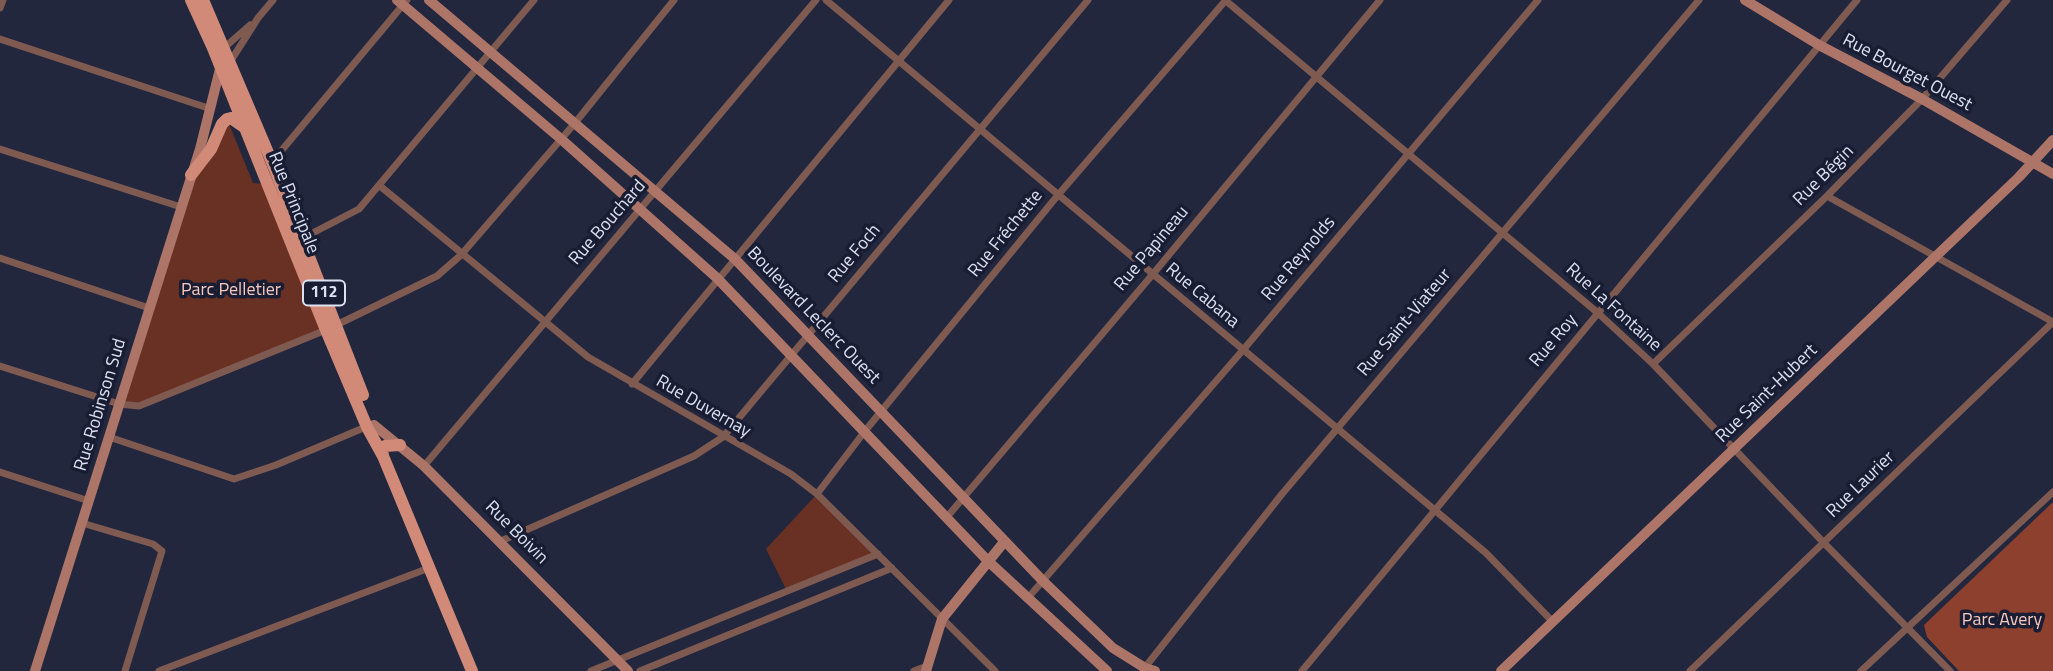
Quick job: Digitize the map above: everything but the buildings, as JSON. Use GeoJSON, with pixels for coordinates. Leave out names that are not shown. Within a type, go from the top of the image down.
{"type":"FeatureCollection","features":[{"type":"Feature","properties":{"kind":"main road","name":"Rue Principale"},"geometry":{"type":"LineString","coordinates":[[191,0],[272,162],[297,241]]}},
{"type":"Feature","properties":{"kind":"main road","name":"Rue Principale"},"geometry":{"type":"LineString","coordinates":[[203,0],[224,48],[225,70],[244,127],[297,241],[472,671]]}},
{"type":"Feature","properties":{"kind":"main road"},"geometry":{"type":"LineString","coordinates":[[191,175],[211,149],[227,119],[231,118],[244,127]]}},
{"type":"Feature","properties":{"kind":"main road"},"geometry":{"type":"LineString","coordinates":[[383,456],[382,449],[385,446],[400,445]]}},
{"type":"Feature","properties":{"kind":"street"},"geometry":{"type":"LineString","coordinates":[[0,8],[3,0]]}},
{"type":"Feature","properties":{"kind":"street"},"geometry":{"type":"LineString","coordinates":[[225,70],[258,18],[273,0]]}},
{"type":"Feature","properties":{"kind":"street","name":"Boulevard Leclerc Ouest"},"geometry":{"type":"LineString","coordinates":[[429,0],[735,259],[1043,581],[1113,648],[1147,670]]}},
{"type":"Feature","properties":{"kind":"street"},"geometry":{"type":"LineString","coordinates":[[297,241],[359,209],[534,0]]}},
{"type":"Feature","properties":{"kind":"street"},"geometry":{"type":"LineString","coordinates":[[0,366],[119,404],[139,406],[331,327],[437,276],[461,255],[575,123],[674,0]]}},
{"type":"Feature","properties":{"kind":"street","name":"Rue Bouchard"},"geometry":{"type":"LineString","coordinates":[[424,466],[816,0]]}},
{"type":"Feature","properties":{"kind":"street","name":"Rue Cabana"},"geometry":{"type":"LineString","coordinates":[[826,0],[1486,553],[1553,622]]}},
{"type":"Feature","properties":{"kind":"street"},"geometry":{"type":"LineString","coordinates":[[632,384],[949,0]]}},
{"type":"Feature","properties":{"kind":"street","name":"Rue Foch"},"geometry":{"type":"LineString","coordinates":[[500,541],[694,456],[723,437],[1088,0]]}},
{"type":"Feature","properties":{"kind":"street","name":"Rue La Fontaine"},"geometry":{"type":"LineString","coordinates":[[1225,0],[1598,313],[1653,364],[1950,671]]}},
{"type":"Feature","properties":{"kind":"street","name":"Rue Fréchette"},"geometry":{"type":"LineString","coordinates":[[817,494],[880,412],[1058,195],[1225,0]]}},
{"type":"Feature","properties":{"kind":"street","name":"Rue Papineau"},"geometry":{"type":"LineString","coordinates":[[947,517],[1380,0]]}},
{"type":"Feature","properties":{"kind":"street","name":"Rue Reynolds"},"geometry":{"type":"LineString","coordinates":[[1027,599],[1243,350],[1538,0]]}},
{"type":"Feature","properties":{"kind":"street","name":"Rue Saint-Viateur"},"geometry":{"type":"LineString","coordinates":[[1147,670],[1213,580],[1336,429],[1699,0]]}},
{"type":"Feature","properties":{"kind":"street","name":"Rue Bourget Ouest"},"geometry":{"type":"LineString","coordinates":[[1745,0],[1819,45],[1922,99],[2053,174]]}},
{"type":"Feature","properties":{"kind":"street","name":"Rue Roy"},"geometry":{"type":"LineString","coordinates":[[1302,671],[1857,0]]}},
{"type":"Feature","properties":{"kind":"street","name":"Rue Bégin"},"geometry":{"type":"LineString","coordinates":[[1653,364],[1827,196],[1922,99],[2007,0]]}},
{"type":"Feature","properties":{"kind":"street"},"geometry":{"type":"LineString","coordinates":[[272,162],[402,2],[717,278],[988,561],[1107,671]]}},
{"type":"Feature","properties":{"kind":"street"},"geometry":{"type":"LineString","coordinates":[[224,48],[258,18]]}},
{"type":"Feature","properties":{"kind":"street"},"geometry":{"type":"LineString","coordinates":[[0,39],[211,109]]}},
{"type":"Feature","properties":{"kind":"street","name":"Rue Robinson Sud"},"geometry":{"type":"LineString","coordinates":[[200,149],[225,70]]}},
{"type":"Feature","properties":{"kind":"street","name":"Rue Robinson Sud"},"geometry":{"type":"LineString","coordinates":[[35,671],[225,70]]}},
{"type":"Feature","properties":{"kind":"street","name":"Rue Saint-Hubert"},"geometry":{"type":"LineString","coordinates":[[1502,671],[1936,257],[2033,163],[2053,140]]}},
{"type":"Feature","properties":{"kind":"street"},"geometry":{"type":"LineString","coordinates":[[0,149],[181,207]]}},
{"type":"Feature","properties":{"kind":"street","name":"Rue Duvernay"},"geometry":{"type":"LineString","coordinates":[[380,186],[588,357],[791,474],[817,494],[995,671]]}},
{"type":"Feature","properties":{"kind":"street"},"geometry":{"type":"LineString","coordinates":[[1827,196],[2053,322]]}},
{"type":"Feature","properties":{"kind":"street"},"geometry":{"type":"LineString","coordinates":[[0,258],[149,308]]}},
{"type":"Feature","properties":{"kind":"street","name":"Rue Laurier"},"geometry":{"type":"LineString","coordinates":[[1690,671],[2053,322]]}},
{"type":"Feature","properties":{"kind":"street"},"geometry":{"type":"LineString","coordinates":[[109,437],[234,479],[371,426]]}},
{"type":"Feature","properties":{"kind":"street","name":"Rue Boivin"},"geometry":{"type":"LineString","coordinates":[[371,426],[400,445],[424,466],[628,671]]}},
{"type":"Feature","properties":{"kind":"street"},"geometry":{"type":"LineString","coordinates":[[0,472],[89,500]]}},
{"type":"Feature","properties":{"kind":"street"},"geometry":{"type":"LineString","coordinates":[[1861,671],[2053,492]]}},
{"type":"Feature","properties":{"kind":"street"},"geometry":{"type":"LineString","coordinates":[[82,523],[153,544],[162,551],[125,671]]}},
{"type":"Feature","properties":{"kind":"street"},"geometry":{"type":"LineString","coordinates":[[914,671],[926,668],[942,619],[1004,542]]}},
{"type":"Feature","properties":{"kind":"street"},"geometry":{"type":"LineString","coordinates":[[591,671],[878,554]]}},
{"type":"Feature","properties":{"kind":"street"},"geometry":{"type":"LineString","coordinates":[[159,671],[429,568]]}},
{"type":"Feature","properties":{"kind":"street"},"geometry":{"type":"LineString","coordinates":[[640,671],[892,568]]}},
{"type":"Feature","properties":{"kind":"street"},"geometry":{"type":"LineString","coordinates":[[800,586],[806,603]]}},
{"type":"Feature","properties":{"kind":"street"},"geometry":{"type":"LineString","coordinates":[[752,606],[758,623]]}},
{"type":"Feature","properties":{"kind":"street"},"geometry":{"type":"LineString","coordinates":[[689,631],[697,648]]}},
{"type":"Feature","properties":{"kind":"green space","name":"Parc Pelletier"},"geometry":{"type":"Polygon","coordinates":[[[229,124],[253,183],[264,184],[326,330],[139,406],[119,404],[204,149],[229,124]]]}},
{"type":"Feature","properties":{"kind":"green space"},"geometry":{"type":"Polygon","coordinates":[[[817,494],[878,554],[787,591],[766,549],[817,494]]]}},
{"type":"Feature","properties":{"kind":"green space","name":"Parc Avery"},"geometry":{"type":"Polygon","coordinates":[[[2053,502],[2053,671],[1959,671],[1927,637],[1924,625],[2053,502]]]}}]}
